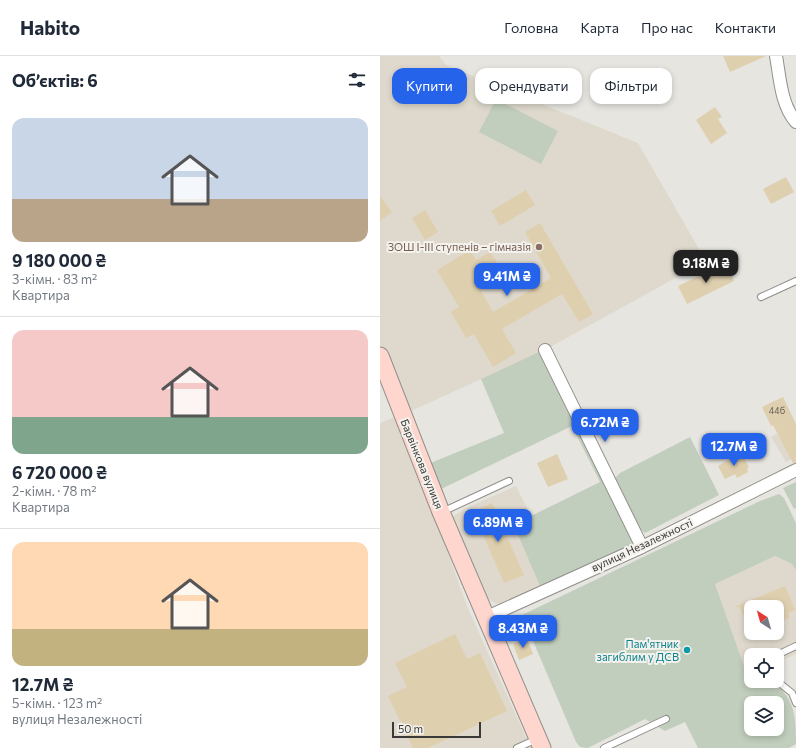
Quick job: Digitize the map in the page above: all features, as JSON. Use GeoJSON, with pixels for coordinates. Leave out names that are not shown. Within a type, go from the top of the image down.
{"type":"FeatureCollection","features":[{"type":"Feature","properties":{"kind":"street"},"geometry":{"type":"LineString","coordinates":[[776,56],[783,94],[787,106],[796,122]]}},
{"type":"Feature","properties":{"kind":"street"},"geometry":{"type":"LineString","coordinates":[[545,350],[642,547]]}},
{"type":"Feature","properties":{"kind":"street","name":"Барвінкова вулиця"},"geometry":{"type":"LineString","coordinates":[[380,356],[441,512],[540,743]]}},
{"type":"Feature","properties":{"kind":"street","name":"вулиця Незалежності"},"geometry":{"type":"LineString","coordinates":[[487,617],[642,547],[796,470]]}},
{"type":"Feature","properties":{"kind":"lane"},"geometry":{"type":"LineString","coordinates":[[761,297],[796,281]]}},
{"type":"Feature","properties":{"kind":"lane"},"geometry":{"type":"LineString","coordinates":[[441,512],[509,481]]}},
{"type":"Feature","properties":{"kind":"lane"},"geometry":{"type":"LineString","coordinates":[[784,652],[796,646]]}},
{"type":"Feature","properties":{"kind":"lane"},"geometry":{"type":"LineString","coordinates":[[784,687],[792,694],[796,703]]}},
{"type":"Feature","properties":{"kind":"lane"},"geometry":{"type":"LineString","coordinates":[[604,748],[666,719]]}},
{"type":"Feature","properties":{"kind":"lane"},"geometry":{"type":"LineString","coordinates":[[517,748],[540,743]]}},
{"type":"Feature","properties":{"kind":"shaded area","name":"ЗОШ І-ІІІ ступенів – гімназія"},"geometry":{"type":"Polygon","coordinates":[[[380,56],[439,56],[446,65],[453,68],[392,68],[392,104],[467,104],[467,74],[475,77],[475,104],[542,104],[638,143],[706,261],[545,350],[402,415],[432,509],[467,606],[531,748],[380,748],[380,423],[402,414],[380,356],[380,56]]]}},
{"type":"Feature","properties":{"kind":"shaded area"},"geometry":{"type":"Polygon","coordinates":[[[796,424],[796,457],[786,462],[771,437],[796,424]]]}},
{"type":"Feature","properties":{"kind":"shaded area"},"geometry":{"type":"Polygon","coordinates":[[[516,486],[531,516],[516,528],[540,586],[499,605],[491,601],[483,593],[450,520],[466,508],[516,486]]]}},
{"type":"Feature","properties":{"kind":"shaded area"},"geometry":{"type":"Polygon","coordinates":[[[775,556],[792,564],[796,570],[796,654],[784,660],[784,648],[744,648],[744,666],[715,584],[775,556]]]}},
{"type":"Feature","properties":{"kind":"green space"},"geometry":{"type":"Polygon","coordinates":[[[493,104],[506,104],[558,131],[541,164],[479,132],[493,104]]]}},
{"type":"Feature","properties":{"kind":"green space"},"geometry":{"type":"Polygon","coordinates":[[[541,351],[635,540],[631,545],[540,586],[515,528],[531,516],[600,482],[572,426],[437,491],[428,464],[504,433],[481,379],[541,351]]]}},
{"type":"Feature","properties":{"kind":"green space"},"geometry":{"type":"Polygon","coordinates":[[[690,437],[719,495],[645,533],[640,529],[615,478],[620,473],[690,437]]]}},
{"type":"Feature","properties":{"kind":"green space"},"geometry":{"type":"Polygon","coordinates":[[[796,482],[796,508],[794,509],[783,488],[796,482]]]}},
{"type":"Feature","properties":{"kind":"green space"},"geometry":{"type":"Polygon","coordinates":[[[779,494],[784,498],[796,523],[796,570],[792,564],[775,556],[715,584],[744,666],[744,688],[780,688],[783,691],[794,712],[796,744],[789,748],[698,748],[685,722],[665,731],[645,719],[588,748],[580,747],[576,742],[522,615],[760,501],[779,494]]]}},
{"type":"Feature","properties":{"kind":"building"},"geometry":{"type":"Polygon","coordinates":[[[723,56],[766,56],[730,72],[723,56]]]}},
{"type":"Feature","properties":{"kind":"building"},"geometry":{"type":"Polygon","coordinates":[[[715,107],[722,117],[718,119],[727,133],[711,144],[696,120],[715,107]]]}},
{"type":"Feature","properties":{"kind":"building"},"geometry":{"type":"Polygon","coordinates":[[[786,177],[794,192],[771,204],[763,189],[786,177]]]}},
{"type":"Feature","properties":{"kind":"building"},"geometry":{"type":"Polygon","coordinates":[[[526,190],[535,205],[500,226],[491,211],[526,190]]]}},
{"type":"Feature","properties":{"kind":"building"},"geometry":{"type":"Polygon","coordinates":[[[380,196],[392,212],[380,221],[380,196]]]}},
{"type":"Feature","properties":{"kind":"building"},"geometry":{"type":"Polygon","coordinates":[[[425,210],[438,232],[425,240],[412,218],[425,210]]]}},
{"type":"Feature","properties":{"kind":"building"},"geometry":{"type":"Polygon","coordinates":[[[540,223],[593,314],[579,322],[562,294],[502,329],[516,353],[493,367],[474,334],[466,338],[451,312],[459,307],[437,270],[470,250],[476,260],[490,252],[497,262],[473,276],[493,312],[551,278],[525,232],[540,223]]]}},
{"type":"Feature","properties":{"kind":"building"},"geometry":{"type":"Polygon","coordinates":[[[726,263],[734,281],[687,304],[678,286],[726,263]]]}},
{"type":"Feature","properties":{"kind":"building"},"geometry":{"type":"Polygon","coordinates":[[[783,397],[796,424],[796,463],[793,463],[773,425],[771,426],[762,407],[783,397]]]}},
{"type":"Feature","properties":{"kind":"building"},"geometry":{"type":"Polygon","coordinates":[[[741,453],[749,467],[747,469],[748,472],[737,478],[735,474],[725,479],[718,466],[741,453]]]}},
{"type":"Feature","properties":{"kind":"building"},"geometry":{"type":"Polygon","coordinates":[[[557,454],[568,479],[548,487],[537,463],[557,454]]]}},
{"type":"Feature","properties":{"kind":"building"},"geometry":{"type":"Polygon","coordinates":[[[492,503],[524,575],[504,583],[473,512],[492,503]]]}},
{"type":"Feature","properties":{"kind":"building"},"geometry":{"type":"Polygon","coordinates":[[[785,586],[795,610],[788,613],[790,617],[784,620],[784,600],[751,600],[785,586]]]}},
{"type":"Feature","properties":{"kind":"building"},"geometry":{"type":"Polygon","coordinates":[[[744,603],[744,616],[740,607],[734,607],[744,603]]]}},
{"type":"Feature","properties":{"kind":"building"},"geometry":{"type":"Polygon","coordinates":[[[455,634],[467,659],[480,653],[507,711],[428,748],[413,748],[388,696],[407,687],[395,663],[455,634]]]}},
{"type":"Feature","properties":{"kind":"building"},"geometry":{"type":"Polygon","coordinates":[[[527,638],[533,654],[519,660],[513,644],[527,638]]]}},
{"type":"Feature","properties":{"kind":"place","name":"ЗОШ І-ІІІ ступенів – гімназія"},"geometry":{"type":"Point","coordinates":[539,247]}},
{"type":"Feature","properties":{"kind":"place","name":"Пам'ятник загиблим у ДСВ"},"geometry":{"type":"Point","coordinates":[687,650]}}]}
